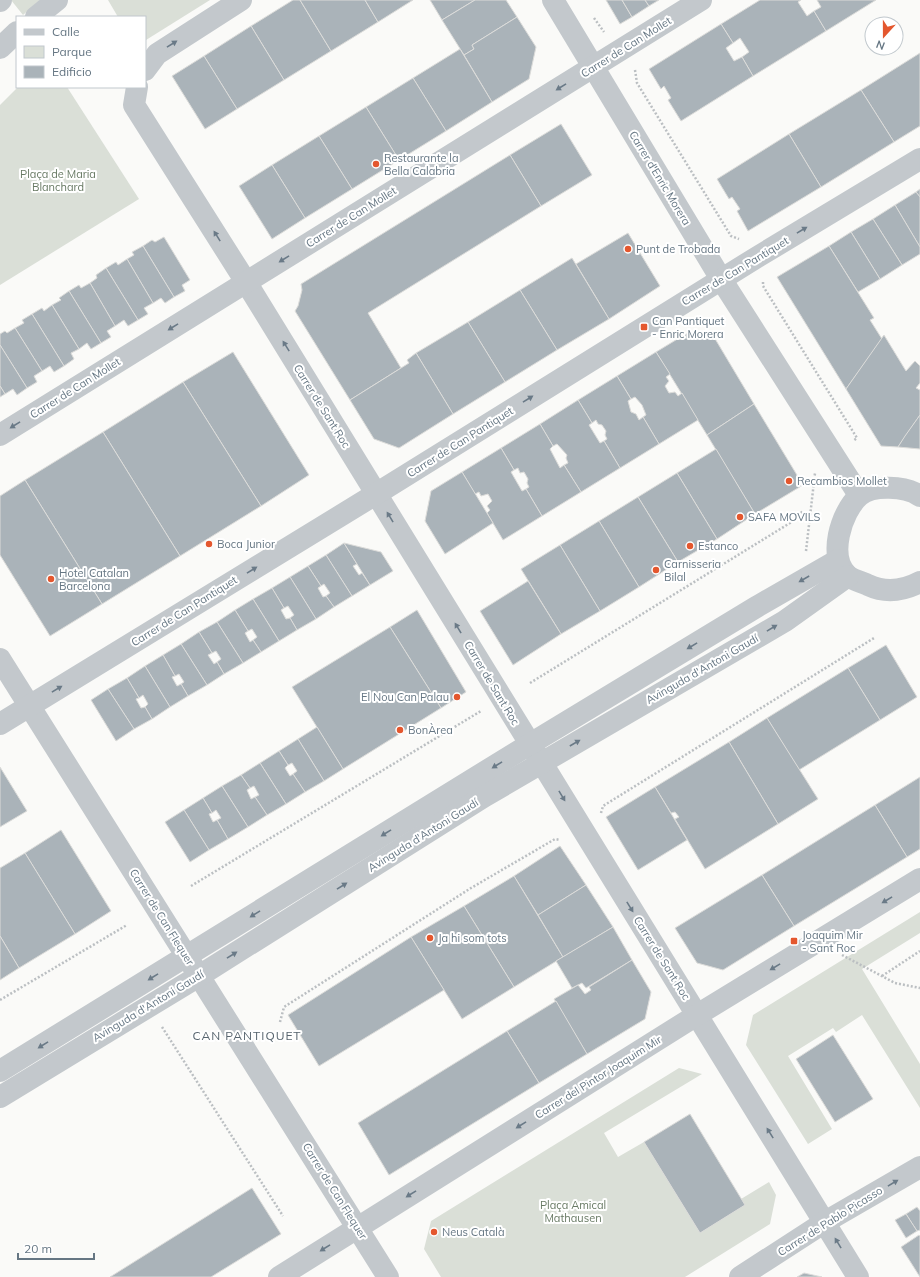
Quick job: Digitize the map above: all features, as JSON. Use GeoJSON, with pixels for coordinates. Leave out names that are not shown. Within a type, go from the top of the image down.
{"type":"FeatureCollection","features":[{"type":"Feature","properties":{"kind":"street"},"geometry":{"type":"LineString","coordinates":[[37,16],[57,0]]}},
{"type":"Feature","properties":{"kind":"street"},"geometry":{"type":"LineString","coordinates":[[146,69],[157,54],[241,0]]}},
{"type":"Feature","properties":{"kind":"street","name":"Carrer d'Enric Morera"},"geometry":{"type":"LineString","coordinates":[[553,0],[721,279],[860,495]]}},
{"type":"Feature","properties":{"kind":"street","name":"Carrer de Can Mollet"},"geometry":{"type":"LineString","coordinates":[[0,435],[701,0]]}},
{"type":"Feature","properties":{"kind":"street"},"geometry":{"type":"LineString","coordinates":[[0,48],[16,33]]}},
{"type":"Feature","properties":{"kind":"street","name":"Carrer de Sant Roc"},"geometry":{"type":"LineString","coordinates":[[138,88],[134,105],[246,282],[858,1277]]}},
{"type":"Feature","properties":{"kind":"street","name":"Carrer de Can Pantiquet"},"geometry":{"type":"LineString","coordinates":[[0,724],[376,494],[721,279],[920,159]]}},
{"type":"Feature","properties":{"kind":"street"},"geometry":{"type":"LineString","coordinates":[[919,585],[904,590],[877,590],[843,568],[839,530],[843,519],[860,495],[880,488],[904,488],[920,496]]}},
{"type":"Feature","properties":{"kind":"street","name":"Avinguda d'Antoni Gaudí"},"geometry":{"type":"LineString","coordinates":[[0,1071],[530,744],[758,606],[843,568]]}},
{"type":"Feature","properties":{"kind":"street","name":"Avinguda d'Antoni Gaudí"},"geometry":{"type":"LineString","coordinates":[[0,1097],[198,976],[478,800],[785,621],[843,568]]}},
{"type":"Feature","properties":{"kind":"street","name":"Carrer de Can Flequer"},"geometry":{"type":"LineString","coordinates":[[0,659],[28,706],[388,1277]]}},
{"type":"Feature","properties":{"kind":"street","name":"Carrer del Pintor Joaquim Mir"},"geometry":{"type":"LineString","coordinates":[[279,1277],[697,1015],[920,880]]}},
{"type":"Feature","properties":{"kind":"street","name":"Carrer de Pablo Picasso"},"geometry":{"type":"LineString","coordinates":[[740,1277],[825,1222],[920,1167]]}},
{"type":"Feature","properties":{"kind":"path"},"geometry":{"type":"LineString","coordinates":[[590,11],[603,31],[607,34],[622,37],[628,46],[633,56],[637,83],[731,236],[752,245],[766,266],[763,286],[857,438],[816,467],[805,552]]}},
{"type":"Feature","properties":{"kind":"path"},"geometry":{"type":"LineString","coordinates":[[530,683],[790,523],[804,511]]}},
{"type":"Feature","properties":{"kind":"path"},"geometry":{"type":"LineString","coordinates":[[600,815],[603,806],[874,638]]}},
{"type":"Feature","properties":{"kind":"path"},"geometry":{"type":"LineString","coordinates":[[191,886],[481,711]]}},
{"type":"Feature","properties":{"kind":"path"},"geometry":{"type":"LineString","coordinates":[[280,1022],[284,1007],[471,888],[555,839],[563,841]]}},
{"type":"Feature","properties":{"kind":"path"},"geometry":{"type":"LineString","coordinates":[[0,1000],[127,924]]}},
{"type":"Feature","properties":{"kind":"path"},"geometry":{"type":"LineString","coordinates":[[882,976],[920,951]]}},
{"type":"Feature","properties":{"kind":"path"},"geometry":{"type":"LineString","coordinates":[[840,954],[895,983],[920,988]]}},
{"type":"Feature","properties":{"kind":"path"},"geometry":{"type":"LineString","coordinates":[[158,1026],[161,1026],[283,1216]]}},
{"type":"Feature","properties":{"kind":"green space"},"geometry":{"type":"Polygon","coordinates":[[[11,0],[40,0],[23,15],[11,0]]]}},
{"type":"Feature","properties":{"kind":"green space"},"geometry":{"type":"Polygon","coordinates":[[[108,0],[210,0],[146,40],[146,16],[117,16],[108,0]]]}},
{"type":"Feature","properties":{"kind":"green space","name":"Plaça de Maria Blanchard"},"geometry":{"type":"Polygon","coordinates":[[[17,88],[68,88],[139,199],[0,285],[0,105],[17,88]]]}},
{"type":"Feature","properties":{"kind":"green space"},"geometry":{"type":"Polygon","coordinates":[[[920,912],[920,933],[862,969],[920,1064],[920,1108],[862,1015],[836,1032],[833,1028],[788,1056],[832,1129],[808,1144],[746,1045],[753,1015],[920,912]]]}},
{"type":"Feature","properties":{"kind":"green space","name":"Plaça Amical Mathausen"},"geometry":{"type":"Polygon","coordinates":[[[679,1068],[702,1074],[604,1133],[618,1157],[644,1142],[700,1233],[745,1205],[741,1199],[769,1182],[776,1195],[770,1224],[685,1277],[441,1277],[424,1249],[431,1221],[679,1068]]]}},
{"type":"Feature","properties":{"kind":"building"},"geometry":{"type":"Polygon","coordinates":[[[293,0],[300,0],[331,51],[284,80],[251,26],[293,0]]]}},
{"type":"Feature","properties":{"kind":"building"},"geometry":{"type":"Polygon","coordinates":[[[300,0],[365,0],[378,22],[331,51],[300,0]]]}},
{"type":"Feature","properties":{"kind":"building"},"geometry":{"type":"Polygon","coordinates":[[[365,0],[413,0],[378,22],[365,0]]]}},
{"type":"Feature","properties":{"kind":"building"},"geometry":{"type":"Polygon","coordinates":[[[430,0],[475,0],[442,20],[430,0]]]}},
{"type":"Feature","properties":{"kind":"building"},"geometry":{"type":"Polygon","coordinates":[[[475,0],[506,0],[517,17],[472,45],[474,49],[464,55],[442,20],[475,0]]]}},
{"type":"Feature","properties":{"kind":"building"},"geometry":{"type":"Polygon","coordinates":[[[606,0],[622,0],[632,17],[620,24],[606,0]]]}},
{"type":"Feature","properties":{"kind":"building"},"geometry":{"type":"Polygon","coordinates":[[[622,0],[645,0],[649,6],[632,17],[622,0]]]}},
{"type":"Feature","properties":{"kind":"building"},"geometry":{"type":"Polygon","coordinates":[[[645,0],[659,0],[649,6],[645,0]]]}},
{"type":"Feature","properties":{"kind":"building"},"geometry":{"type":"Polygon","coordinates":[[[760,0],[801,0],[798,2],[807,16],[814,11],[826,31],[753,76],[742,57],[749,52],[740,38],[733,43],[721,24],[760,0]]]}},
{"type":"Feature","properties":{"kind":"building"},"geometry":{"type":"Polygon","coordinates":[[[817,0],[876,0],[826,31],[814,11],[821,7],[817,0]]]}},
{"type":"Feature","properties":{"kind":"building"},"geometry":{"type":"Polygon","coordinates":[[[517,17],[536,47],[529,79],[492,102],[464,55],[474,49],[472,45],[517,17]]]}},
{"type":"Feature","properties":{"kind":"building"},"geometry":{"type":"Polygon","coordinates":[[[721,24],[733,43],[726,48],[734,61],[742,57],[753,76],[681,121],[668,100],[671,98],[664,86],[661,89],[649,69],[721,24]]]}},
{"type":"Feature","properties":{"kind":"building"},"geometry":{"type":"Polygon","coordinates":[[[251,26],[284,80],[237,109],[204,56],[251,26]]]}},
{"type":"Feature","properties":{"kind":"building"},"geometry":{"type":"Polygon","coordinates":[[[460,49],[492,102],[446,131],[413,78],[460,49]]]}},
{"type":"Feature","properties":{"kind":"building"},"geometry":{"type":"Polygon","coordinates":[[[920,53],[920,126],[894,142],[861,90],[920,53]]]}},
{"type":"Feature","properties":{"kind":"building"},"geometry":{"type":"Polygon","coordinates":[[[204,56],[237,109],[205,129],[172,76],[204,56]]]}},
{"type":"Feature","properties":{"kind":"building"},"geometry":{"type":"Polygon","coordinates":[[[413,78],[446,131],[399,160],[366,107],[413,78]]]}},
{"type":"Feature","properties":{"kind":"building"},"geometry":{"type":"Polygon","coordinates":[[[861,90],[894,142],[821,187],[789,134],[861,90]]]}},
{"type":"Feature","properties":{"kind":"building"},"geometry":{"type":"Polygon","coordinates":[[[366,107],[399,160],[352,189],[319,136],[366,107]]]}},
{"type":"Feature","properties":{"kind":"building"},"geometry":{"type":"Polygon","coordinates":[[[561,124],[592,175],[541,206],[510,155],[561,124]]]}},
{"type":"Feature","properties":{"kind":"building"},"geometry":{"type":"Polygon","coordinates":[[[789,134],[821,187],[748,231],[737,211],[740,209],[732,197],[729,199],[717,179],[789,134]]]}},
{"type":"Feature","properties":{"kind":"building"},"geometry":{"type":"Polygon","coordinates":[[[319,136],[352,189],[305,218],[272,165],[319,136]]]}},
{"type":"Feature","properties":{"kind":"building"},"geometry":{"type":"Polygon","coordinates":[[[510,155],[541,206],[368,313],[401,368],[350,400],[295,311],[298,306],[302,290],[301,284],[510,155]]]}},
{"type":"Feature","properties":{"kind":"building"},"geometry":{"type":"Polygon","coordinates":[[[272,165],[305,218],[272,239],[239,186],[272,165]]]}},
{"type":"Feature","properties":{"kind":"building"},"geometry":{"type":"Polygon","coordinates":[[[920,189],[920,197],[916,192],[920,189]]]}},
{"type":"Feature","properties":{"kind":"building"},"geometry":{"type":"Polygon","coordinates":[[[916,192],[920,197],[920,247],[895,205],[916,192]]]}},
{"type":"Feature","properties":{"kind":"building"},"geometry":{"type":"Polygon","coordinates":[[[895,205],[920,247],[920,254],[902,265],[873,219],[895,205]]]}},
{"type":"Feature","properties":{"kind":"building"},"geometry":{"type":"Polygon","coordinates":[[[873,219],[902,265],[880,279],[851,232],[873,219]]]}},
{"type":"Feature","properties":{"kind":"building"},"geometry":{"type":"Polygon","coordinates":[[[851,232],[880,279],[858,292],[829,246],[851,232]]]}},
{"type":"Feature","properties":{"kind":"building"},"geometry":{"type":"Polygon","coordinates":[[[628,233],[660,286],[609,319],[576,264],[628,233]]]}},
{"type":"Feature","properties":{"kind":"building"},"geometry":{"type":"Polygon","coordinates":[[[164,237],[190,280],[182,285],[185,291],[174,297],[143,246],[152,240],[155,242],[164,237]]]}},
{"type":"Feature","properties":{"kind":"building"},"geometry":{"type":"Polygon","coordinates":[[[143,246],[174,297],[165,303],[161,298],[153,303],[127,259],[134,255],[132,252],[143,246]]]}},
{"type":"Feature","properties":{"kind":"building"},"geometry":{"type":"Polygon","coordinates":[[[829,246],[874,318],[870,320],[882,339],[846,389],[777,277],[829,246]]]}},
{"type":"Feature","properties":{"kind":"building"},"geometry":{"type":"Polygon","coordinates":[[[572,258],[609,319],[557,350],[520,290],[572,258]]]}},
{"type":"Feature","properties":{"kind":"building"},"geometry":{"type":"Polygon","coordinates":[[[127,259],[153,303],[144,308],[148,314],[138,320],[106,268],[116,262],[118,265],[127,259]]]}},
{"type":"Feature","properties":{"kind":"building"},"geometry":{"type":"Polygon","coordinates":[[[106,268],[138,320],[128,326],[124,320],[115,326],[90,283],[97,278],[96,275],[106,268]]]}},
{"type":"Feature","properties":{"kind":"building"},"geometry":{"type":"Polygon","coordinates":[[[90,283],[115,326],[107,331],[111,337],[101,343],[69,291],[79,285],[81,288],[90,283]]]}},
{"type":"Feature","properties":{"kind":"building"},"geometry":{"type":"Polygon","coordinates":[[[520,290],[557,350],[505,382],[468,322],[520,290]]]}},
{"type":"Feature","properties":{"kind":"building"},"geometry":{"type":"Polygon","coordinates":[[[69,291],[101,343],[91,349],[87,343],[79,349],[52,305],[61,300],[59,298],[69,291]]]}},
{"type":"Feature","properties":{"kind":"building"},"geometry":{"type":"Polygon","coordinates":[[[52,305],[79,349],[71,353],[74,359],[64,366],[32,314],[42,308],[44,311],[52,305]]]}},
{"type":"Feature","properties":{"kind":"building"},"geometry":{"type":"Polygon","coordinates":[[[32,314],[64,366],[54,372],[50,366],[42,371],[15,328],[24,323],[22,320],[32,314]]]}},
{"type":"Feature","properties":{"kind":"building"},"geometry":{"type":"Polygon","coordinates":[[[468,322],[505,382],[453,414],[416,353],[468,322]]]}},
{"type":"Feature","properties":{"kind":"building"},"geometry":{"type":"Polygon","coordinates":[[[15,328],[42,371],[34,376],[37,382],[27,388],[0,345],[0,334],[5,331],[7,333],[15,328]]]}},
{"type":"Feature","properties":{"kind":"building"},"geometry":{"type":"Polygon","coordinates":[[[689,332],[714,337],[754,404],[707,435],[656,352],[689,332]]]}},
{"type":"Feature","properties":{"kind":"building"},"geometry":{"type":"Polygon","coordinates":[[[884,335],[906,371],[915,361],[920,366],[920,383],[916,388],[920,390],[920,415],[898,447],[881,446],[846,389],[884,335]]]}},
{"type":"Feature","properties":{"kind":"building"},"geometry":{"type":"Polygon","coordinates":[[[0,345],[27,388],[17,395],[13,389],[5,394],[0,386],[0,345]]]}},
{"type":"Feature","properties":{"kind":"building"},"geometry":{"type":"Polygon","coordinates":[[[233,352],[309,475],[261,506],[183,382],[233,352]]]}},
{"type":"Feature","properties":{"kind":"building"},"geometry":{"type":"Polygon","coordinates":[[[656,352],[670,374],[666,377],[669,381],[665,386],[669,393],[675,392],[678,396],[682,393],[698,420],[659,444],[643,417],[646,415],[642,405],[635,397],[631,399],[617,376],[656,352]]]}},
{"type":"Feature","properties":{"kind":"building"},"geometry":{"type":"Polygon","coordinates":[[[416,353],[453,414],[399,448],[374,439],[350,400],[409,363],[407,360],[416,353]]]}},
{"type":"Feature","properties":{"kind":"building"},"geometry":{"type":"Polygon","coordinates":[[[617,376],[631,399],[628,401],[631,412],[636,414],[639,420],[643,417],[659,444],[620,468],[604,441],[607,439],[605,435],[606,431],[602,425],[598,424],[596,420],[592,423],[578,400],[617,376]]]}},
{"type":"Feature","properties":{"kind":"building"},"geometry":{"type":"Polygon","coordinates":[[[183,382],[261,506],[180,556],[103,432],[183,382]]]}},
{"type":"Feature","properties":{"kind":"building"},"geometry":{"type":"Polygon","coordinates":[[[0,386],[5,394],[0,397],[0,386]]]}},
{"type":"Feature","properties":{"kind":"building"},"geometry":{"type":"Polygon","coordinates":[[[578,400],[592,423],[589,425],[600,443],[604,441],[620,468],[581,492],[564,465],[568,463],[566,458],[567,455],[557,444],[553,446],[540,424],[578,400]]]}},
{"type":"Feature","properties":{"kind":"building"},"geometry":{"type":"Polygon","coordinates":[[[754,404],[803,485],[755,514],[707,435],[754,404]]]}},
{"type":"Feature","properties":{"kind":"building"},"geometry":{"type":"Polygon","coordinates":[[[920,415],[920,449],[898,447],[905,436],[920,415]]]}},
{"type":"Feature","properties":{"kind":"building"},"geometry":{"type":"Polygon","coordinates":[[[540,424],[553,446],[550,449],[560,468],[564,465],[581,492],[542,516],[526,489],[529,487],[527,483],[528,479],[524,472],[520,473],[518,468],[514,470],[501,448],[540,424]]]}},
{"type":"Feature","properties":{"kind":"building"},"geometry":{"type":"Polygon","coordinates":[[[103,432],[180,556],[102,604],[25,480],[103,432]]]}},
{"type":"Feature","properties":{"kind":"building"},"geometry":{"type":"Polygon","coordinates":[[[501,448],[514,470],[511,472],[522,491],[526,489],[542,516],[503,540],[487,513],[490,510],[487,506],[492,501],[488,494],[481,496],[479,492],[475,494],[462,472],[501,448]]]}},
{"type":"Feature","properties":{"kind":"building"},"geometry":{"type":"Polygon","coordinates":[[[716,449],[755,514],[717,539],[677,473],[716,449]]]}},
{"type":"Feature","properties":{"kind":"building"},"geometry":{"type":"Polygon","coordinates":[[[462,472],[493,523],[445,554],[425,521],[431,491],[462,472]]]}},
{"type":"Feature","properties":{"kind":"building"},"geometry":{"type":"Polygon","coordinates":[[[677,473],[717,539],[678,562],[638,497],[677,473]]]}},
{"type":"Feature","properties":{"kind":"building","name":"Hotel Catalan Barcelona"},"geometry":{"type":"Polygon","coordinates":[[[25,480],[102,604],[50,636],[0,555],[0,496],[25,480]]]}},
{"type":"Feature","properties":{"kind":"building"},"geometry":{"type":"Polygon","coordinates":[[[638,497],[678,562],[639,587],[599,521],[638,497]]]}},
{"type":"Feature","properties":{"kind":"building"},"geometry":{"type":"Polygon","coordinates":[[[599,521],[639,587],[600,611],[560,545],[599,521]]]}},
{"type":"Feature","properties":{"kind":"building"},"geometry":{"type":"Polygon","coordinates":[[[344,543],[357,564],[353,566],[359,575],[362,573],[370,585],[352,596],[326,555],[344,543]]]}},
{"type":"Feature","properties":{"kind":"building"},"geometry":{"type":"Polygon","coordinates":[[[344,543],[381,552],[393,571],[370,585],[344,543]]]}},
{"type":"Feature","properties":{"kind":"building"},"geometry":{"type":"Polygon","coordinates":[[[560,545],[600,611],[561,634],[521,569],[560,545]]]}},
{"type":"Feature","properties":{"kind":"building"},"geometry":{"type":"Polygon","coordinates":[[[326,555],[352,596],[334,607],[326,596],[330,593],[324,584],[321,586],[308,566],[326,555]]]}},
{"type":"Feature","properties":{"kind":"building"},"geometry":{"type":"Polygon","coordinates":[[[308,566],[321,586],[318,588],[323,597],[326,596],[334,607],[316,619],[290,577],[308,566]]]}},
{"type":"Feature","properties":{"kind":"building"},"geometry":{"type":"Polygon","coordinates":[[[290,577],[316,619],[297,630],[290,618],[294,615],[288,606],[284,608],[272,588],[290,577]]]}},
{"type":"Feature","properties":{"kind":"building"},"geometry":{"type":"Polygon","coordinates":[[[528,581],[561,634],[513,665],[480,611],[528,581]]]}},
{"type":"Feature","properties":{"kind":"building"},"geometry":{"type":"Polygon","coordinates":[[[272,588],[284,608],[281,610],[286,619],[290,618],[297,630],[279,641],[253,599],[272,588]]]}},
{"type":"Feature","properties":{"kind":"building"},"geometry":{"type":"Polygon","coordinates":[[[253,599],[279,641],[261,652],[253,640],[257,637],[252,629],[248,631],[235,610],[253,599]]]}},
{"type":"Feature","properties":{"kind":"building"},"geometry":{"type":"Polygon","coordinates":[[[235,610],[248,631],[245,633],[250,642],[253,640],[261,652],[243,663],[217,622],[235,610]]]}},
{"type":"Feature","properties":{"kind":"building"},"geometry":{"type":"Polygon","coordinates":[[[417,610],[466,692],[441,708],[390,627],[417,610]]]}},
{"type":"Feature","properties":{"kind":"building"},"geometry":{"type":"Polygon","coordinates":[[[217,622],[243,663],[224,674],[217,662],[221,659],[216,651],[212,653],[199,632],[217,622]]]}},
{"type":"Feature","properties":{"kind":"building"},"geometry":{"type":"Polygon","coordinates":[[[390,627],[441,708],[343,769],[292,687],[390,627]]]}},
{"type":"Feature","properties":{"kind":"building"},"geometry":{"type":"Polygon","coordinates":[[[199,632],[212,653],[208,655],[214,664],[217,662],[224,674],[207,685],[181,644],[199,632]]]}},
{"type":"Feature","properties":{"kind":"building"},"geometry":{"type":"Polygon","coordinates":[[[181,644],[207,685],[188,696],[181,684],[184,682],[179,674],[175,676],[163,655],[181,644]]]}},
{"type":"Feature","properties":{"kind":"building"},"geometry":{"type":"Polygon","coordinates":[[[886,645],[917,697],[880,720],[848,668],[886,645]]]}},
{"type":"Feature","properties":{"kind":"building"},"geometry":{"type":"Polygon","coordinates":[[[163,655],[175,676],[172,677],[177,686],[181,684],[188,696],[170,707],[145,666],[163,655]]]}},
{"type":"Feature","properties":{"kind":"building"},"geometry":{"type":"Polygon","coordinates":[[[145,666],[170,707],[152,719],[145,707],[148,704],[143,695],[139,698],[127,678],[145,666]]]}},
{"type":"Feature","properties":{"kind":"building"},"geometry":{"type":"Polygon","coordinates":[[[848,668],[880,720],[799,770],[767,718],[848,668]]]}},
{"type":"Feature","properties":{"kind":"building"},"geometry":{"type":"Polygon","coordinates":[[[127,678],[139,698],[136,699],[141,708],[145,707],[152,719],[134,729],[108,689],[127,678]]]}},
{"type":"Feature","properties":{"kind":"building"},"geometry":{"type":"Polygon","coordinates":[[[108,689],[134,729],[116,741],[91,700],[108,689]]]}},
{"type":"Feature","properties":{"kind":"building"},"geometry":{"type":"Polygon","coordinates":[[[767,718],[818,799],[778,824],[729,742],[767,718]]]}},
{"type":"Feature","properties":{"kind":"building"},"geometry":{"type":"Polygon","coordinates":[[[317,727],[343,769],[324,781],[298,739],[317,727]]]}},
{"type":"Feature","properties":{"kind":"building"},"geometry":{"type":"Polygon","coordinates":[[[298,739],[324,781],[305,792],[293,774],[297,771],[292,763],[288,765],[279,751],[298,739]]]}},
{"type":"Feature","properties":{"kind":"building"},"geometry":{"type":"Polygon","coordinates":[[[729,742],[778,824],[705,869],[675,819],[679,817],[675,812],[671,813],[655,787],[729,742]]]}},
{"type":"Feature","properties":{"kind":"building"},"geometry":{"type":"Polygon","coordinates":[[[279,751],[288,765],[285,768],[290,776],[293,774],[305,792],[286,804],[260,763],[279,751]]]}},
{"type":"Feature","properties":{"kind":"building"},"geometry":{"type":"Polygon","coordinates":[[[260,763],[286,804],[267,815],[255,797],[259,795],[254,786],[250,788],[241,775],[260,763]]]}},
{"type":"Feature","properties":{"kind":"building"},"geometry":{"type":"Polygon","coordinates":[[[0,767],[27,811],[0,827],[0,767]]]}},
{"type":"Feature","properties":{"kind":"building"},"geometry":{"type":"Polygon","coordinates":[[[241,775],[250,788],[247,790],[251,799],[255,797],[267,815],[248,827],[222,786],[241,775]]]}},
{"type":"Feature","properties":{"kind":"building"},"geometry":{"type":"Polygon","coordinates":[[[920,777],[920,849],[907,857],[875,805],[920,777]]]}},
{"type":"Feature","properties":{"kind":"building"},"geometry":{"type":"Polygon","coordinates":[[[222,786],[248,827],[228,839],[217,820],[221,818],[216,810],[212,813],[203,798],[222,786]]]}},
{"type":"Feature","properties":{"kind":"building"},"geometry":{"type":"Polygon","coordinates":[[[655,787],[687,840],[638,870],[606,817],[655,787]]]}},
{"type":"Feature","properties":{"kind":"building"},"geometry":{"type":"Polygon","coordinates":[[[203,798],[212,813],[209,814],[213,822],[217,820],[228,839],[209,850],[184,810],[203,798]]]}},
{"type":"Feature","properties":{"kind":"building"},"geometry":{"type":"Polygon","coordinates":[[[875,805],[907,857],[794,926],[762,875],[875,805]]]}},
{"type":"Feature","properties":{"kind":"building"},"geometry":{"type":"Polygon","coordinates":[[[184,810],[209,850],[190,862],[165,822],[184,810]]]}},
{"type":"Feature","properties":{"kind":"building"},"geometry":{"type":"Polygon","coordinates":[[[61,830],[111,911],[75,934],[25,853],[61,830]]]}},
{"type":"Feature","properties":{"kind":"building"},"geometry":{"type":"Polygon","coordinates":[[[560,846],[586,885],[538,915],[514,876],[560,846]]]}},
{"type":"Feature","properties":{"kind":"building"},"geometry":{"type":"Polygon","coordinates":[[[25,853],[75,934],[19,968],[0,936],[0,868],[25,853]]]}},
{"type":"Feature","properties":{"kind":"building"},"geometry":{"type":"Polygon","coordinates":[[[762,875],[794,926],[723,970],[697,963],[675,928],[762,875]]]}},
{"type":"Feature","properties":{"kind":"building"},"geometry":{"type":"Polygon","coordinates":[[[514,876],[563,957],[514,987],[464,906],[514,876]]]}},
{"type":"Feature","properties":{"kind":"building"},"geometry":{"type":"Polygon","coordinates":[[[586,885],[613,927],[563,957],[538,915],[586,885]]]}},
{"type":"Feature","properties":{"kind":"building"},"geometry":{"type":"Polygon","coordinates":[[[464,906],[514,987],[462,1019],[411,937],[464,906]]]}},
{"type":"Feature","properties":{"kind":"building"},"geometry":{"type":"Polygon","coordinates":[[[613,927],[632,960],[586,988],[582,983],[572,988],[556,961],[613,927]]]}},
{"type":"Feature","properties":{"kind":"building"},"geometry":{"type":"Polygon","coordinates":[[[0,936],[19,968],[0,980],[0,936]]]}},
{"type":"Feature","properties":{"kind":"building"},"geometry":{"type":"Polygon","coordinates":[[[411,937],[444,990],[319,1066],[288,1015],[411,937]]]}},
{"type":"Feature","properties":{"kind":"building"},"geometry":{"type":"Polygon","coordinates":[[[632,960],[651,992],[645,1019],[587,1054],[554,999],[578,985],[585,994],[591,990],[589,987],[632,960]]]}},
{"type":"Feature","properties":{"kind":"building"},"geometry":{"type":"Polygon","coordinates":[[[556,1001],[587,1054],[539,1083],[507,1031],[556,1001]]]}},
{"type":"Feature","properties":{"kind":"building"},"geometry":{"type":"Polygon","coordinates":[[[507,1031],[539,1083],[389,1175],[358,1123],[507,1031]]]}},
{"type":"Feature","properties":{"kind":"building"},"geometry":{"type":"Polygon","coordinates":[[[833,1035],[873,1099],[835,1122],[796,1059],[833,1035]]]}},
{"type":"Feature","properties":{"kind":"building"},"geometry":{"type":"Polygon","coordinates":[[[690,1114],[745,1205],[700,1233],[644,1142],[690,1114]]]}},
{"type":"Feature","properties":{"kind":"building"},"geometry":{"type":"Polygon","coordinates":[[[252,1188],[281,1234],[211,1277],[110,1277],[252,1188]]]}},
{"type":"Feature","properties":{"kind":"building"},"geometry":{"type":"Polygon","coordinates":[[[917,1207],[920,1211],[920,1230],[917,1231],[906,1214],[917,1207]]]}},
{"type":"Feature","properties":{"kind":"building"},"geometry":{"type":"Polygon","coordinates":[[[906,1214],[917,1231],[906,1238],[895,1220],[906,1214]]]}},
{"type":"Feature","properties":{"kind":"building"},"geometry":{"type":"Polygon","coordinates":[[[919,1235],[920,1236],[920,1277],[901,1247],[919,1235]]]}},
{"type":"Feature","properties":{"kind":"building"},"geometry":{"type":"Polygon","coordinates":[[[804,1273],[822,1277],[797,1277],[804,1273]]]}},
{"type":"Feature","properties":{"kind":"place","name":"Restaurante la Bella Calabria"},"geometry":{"type":"Point","coordinates":[376,164]}},
{"type":"Feature","properties":{"kind":"place","name":"Punt de Trobada"},"geometry":{"type":"Point","coordinates":[628,249]}},
{"type":"Feature","properties":{"kind":"place","name":"Can Pantiquet - Enric Morera"},"geometry":{"type":"Point","coordinates":[644,327]}},
{"type":"Feature","properties":{"kind":"place","name":"Recambios Mollet"},"geometry":{"type":"Point","coordinates":[789,481]}},
{"type":"Feature","properties":{"kind":"place","name":"SAFA MOVILS"},"geometry":{"type":"Point","coordinates":[740,517]}},
{"type":"Feature","properties":{"kind":"place","name":"Boca Junior"},"geometry":{"type":"Point","coordinates":[209,544]}},
{"type":"Feature","properties":{"kind":"place","name":"Estanco"},"geometry":{"type":"Point","coordinates":[690,546]}},
{"type":"Feature","properties":{"kind":"place","name":"Carnisseria Bilal"},"geometry":{"type":"Point","coordinates":[656,570]}},
{"type":"Feature","properties":{"kind":"place","name":"Hotel Catalan Barcelona"},"geometry":{"type":"Point","coordinates":[51,579]}},
{"type":"Feature","properties":{"kind":"place","name":"El Nou Can Palau"},"geometry":{"type":"Point","coordinates":[457,697]}},
{"type":"Feature","properties":{"kind":"place","name":"BonÀrea"},"geometry":{"type":"Point","coordinates":[400,730]}},
{"type":"Feature","properties":{"kind":"place","name":"Ja hi som tots"},"geometry":{"type":"Point","coordinates":[430,938]}},
{"type":"Feature","properties":{"kind":"place","name":"Joaquim Mir - Sant Roc"},"geometry":{"type":"Point","coordinates":[794,941]}},
{"type":"Feature","properties":{"kind":"place","name":"Neus Català"},"geometry":{"type":"Point","coordinates":[434,1232]}},
{"type":"Feature","properties":{"kind":"district","name":"CAN PANTIQUET"},"geometry":{"type":"Point","coordinates":[247,1035]}}]}
